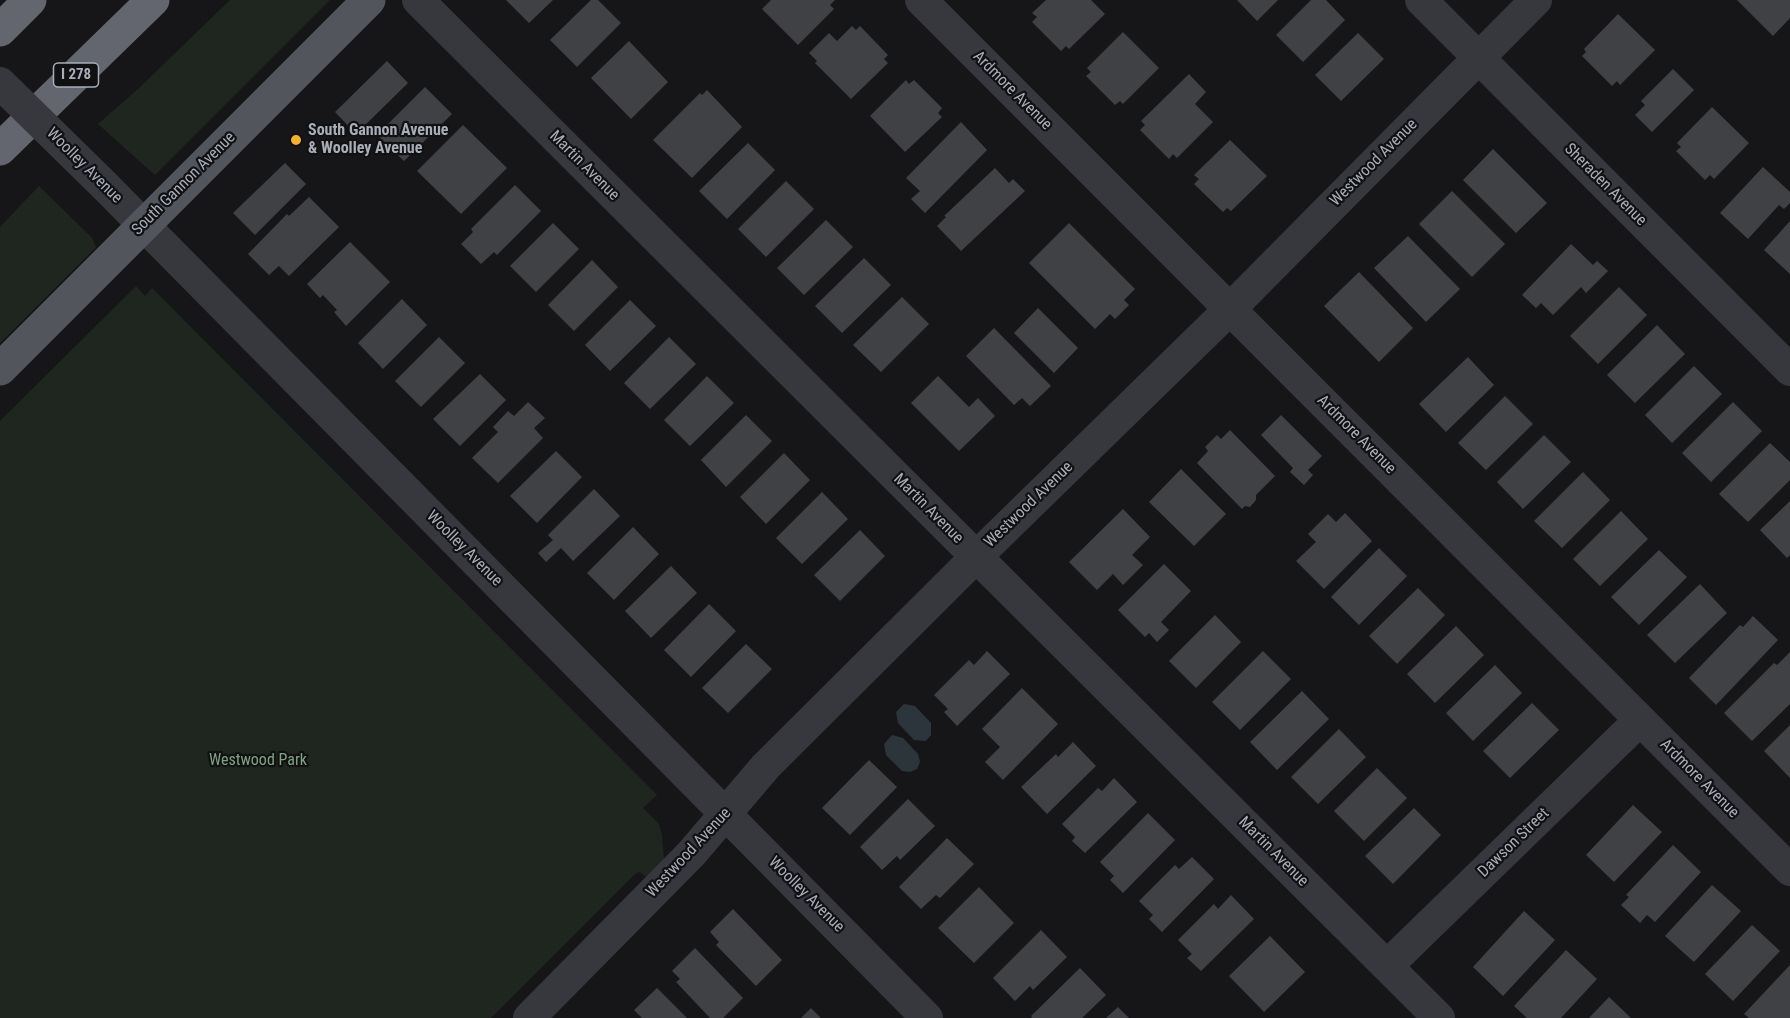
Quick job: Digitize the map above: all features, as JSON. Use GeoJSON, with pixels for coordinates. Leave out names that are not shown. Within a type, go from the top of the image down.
{"type":"FeatureCollection","features":[{"type":"Feature","properties":{"kind":"highway"},"geometry":{"type":"LineString","coordinates":[[0,30],[30,0]]}},
{"type":"Feature","properties":{"kind":"highway","name":"I 278"},"geometry":{"type":"LineString","coordinates":[[0,149],[153,0]]}},
{"type":"Feature","properties":{"kind":"main road","name":"South Gannon Avenue"},"geometry":{"type":"LineString","coordinates":[[0,369],[369,0]]}},
{"type":"Feature","properties":{"kind":"street","name":"Martin Avenue"},"geometry":{"type":"LineString","coordinates":[[418,0],[1439,1018]]}},
{"type":"Feature","properties":{"kind":"street","name":"Ardmore Avenue"},"geometry":{"type":"LineString","coordinates":[[921,0],[1790,870]]}},
{"type":"Feature","properties":{"kind":"street","name":"Sheraden Avenue"},"geometry":{"type":"LineString","coordinates":[[1421,0],[1790,370]]}},
{"type":"Feature","properties":{"kind":"street","name":"Westwood Avenue"},"geometry":{"type":"LineString","coordinates":[[529,1018],[691,855],[766,766],[976,556],[1230,309],[1536,0]]}},
{"type":"Feature","properties":{"kind":"street","name":"Woolley Avenue"},"geometry":{"type":"LineString","coordinates":[[0,83],[144,225],[927,1018]]}},
{"type":"Feature","properties":{"kind":"street","name":"Dawson Street"},"geometry":{"type":"LineString","coordinates":[[1387,966],[1640,720]]}},
{"type":"Feature","properties":{"kind":"green space"},"geometry":{"type":"Polygon","coordinates":[[[230,0],[330,0],[155,175],[98,124],[138,89],[230,0]]]}},
{"type":"Feature","properties":{"kind":"green space"},"geometry":{"type":"Polygon","coordinates":[[[39,186],[92,238],[96,247],[0,343],[0,227],[39,186]]]}},
{"type":"Feature","properties":{"kind":"green space","name":"Westwood Park"},"geometry":{"type":"Polygon","coordinates":[[[136,286],[145,296],[152,288],[657,795],[643,808],[659,824],[664,859],[648,878],[640,872],[636,873],[491,1018],[0,1018],[0,421],[136,286]]]}},
{"type":"Feature","properties":{"kind":"shaded area"},"geometry":{"type":"Polygon","coordinates":[[[904,704],[915,706],[931,723],[931,735],[926,741],[914,740],[898,723],[896,712],[904,704]]]}},
{"type":"Feature","properties":{"kind":"shaded area"},"geometry":{"type":"Polygon","coordinates":[[[892,735],[903,738],[918,754],[920,762],[917,769],[910,772],[902,771],[886,755],[884,744],[892,735]]]}},
{"type":"Feature","properties":{"kind":"building"},"geometry":{"type":"Polygon","coordinates":[[[506,0],[553,0],[529,23],[506,0]]]}},
{"type":"Feature","properties":{"kind":"building"},"geometry":{"type":"Polygon","coordinates":[[[591,0],[598,0],[621,23],[577,67],[550,40],[591,0]]]}},
{"type":"Feature","properties":{"kind":"building"},"geometry":{"type":"Polygon","coordinates":[[[771,0],[835,0],[830,5],[834,9],[798,45],[762,9],[771,0]]]}},
{"type":"Feature","properties":{"kind":"building"},"geometry":{"type":"Polygon","coordinates":[[[1046,0],[1091,0],[1105,14],[1069,49],[1066,46],[1061,51],[1032,22],[1037,17],[1032,13],[1046,0]]]}},
{"type":"Feature","properties":{"kind":"building"},"geometry":{"type":"Polygon","coordinates":[[[1237,0],[1278,0],[1257,21],[1237,0]]]}},
{"type":"Feature","properties":{"kind":"building"},"geometry":{"type":"Polygon","coordinates":[[[1311,0],[1326,0],[1345,20],[1303,62],[1276,35],[1311,0]]]}},
{"type":"Feature","properties":{"kind":"building"},"geometry":{"type":"Polygon","coordinates":[[[1737,0],[1790,0],[1790,18],[1773,36],[1737,0]]]}},
{"type":"Feature","properties":{"kind":"building"},"geometry":{"type":"Polygon","coordinates":[[[1618,14],[1655,50],[1620,85],[1617,81],[1612,86],[1582,56],[1586,52],[1584,49],[1618,14]]]}},
{"type":"Feature","properties":{"kind":"building"},"geometry":{"type":"Polygon","coordinates":[[[852,26],[856,30],[860,26],[888,55],[884,59],[888,63],[851,99],[815,63],[817,61],[809,53],[829,33],[837,41],[852,26]]]}},
{"type":"Feature","properties":{"kind":"building"},"geometry":{"type":"Polygon","coordinates":[[[1123,32],[1159,68],[1123,104],[1120,101],[1115,105],[1086,76],[1091,72],[1087,68],[1123,32]]]}},
{"type":"Feature","properties":{"kind":"building"},"geometry":{"type":"Polygon","coordinates":[[[1358,33],[1384,59],[1341,101],[1315,75],[1358,33]]]}},
{"type":"Feature","properties":{"kind":"building"},"geometry":{"type":"Polygon","coordinates":[[[629,41],[668,82],[631,119],[591,78],[629,41]]]}},
{"type":"Feature","properties":{"kind":"building"},"geometry":{"type":"Polygon","coordinates":[[[387,61],[408,83],[356,134],[335,112],[387,61]]]}},
{"type":"Feature","properties":{"kind":"building"},"geometry":{"type":"Polygon","coordinates":[[[1673,69],[1694,90],[1652,132],[1635,115],[1645,105],[1641,101],[1673,69]]]}},
{"type":"Feature","properties":{"kind":"building"},"geometry":{"type":"Polygon","coordinates":[[[1189,74],[1206,92],[1195,104],[1213,122],[1177,158],[1173,154],[1169,159],[1140,130],[1145,125],[1141,121],[1189,74]]]}},
{"type":"Feature","properties":{"kind":"building"},"geometry":{"type":"Polygon","coordinates":[[[906,80],[909,84],[914,80],[942,108],[938,113],[942,117],[905,152],[870,116],[906,80]]]}},
{"type":"Feature","properties":{"kind":"building"},"geometry":{"type":"Polygon","coordinates":[[[425,87],[452,114],[404,161],[377,135],[425,87]]]}},
{"type":"Feature","properties":{"kind":"building"},"geometry":{"type":"Polygon","coordinates":[[[707,90],[742,127],[692,178],[653,140],[700,93],[702,95],[707,90]]]}},
{"type":"Feature","properties":{"kind":"building"},"geometry":{"type":"Polygon","coordinates":[[[1712,107],[1749,143],[1714,179],[1710,175],[1705,180],[1676,151],[1681,147],[1677,143],[1712,107]]]}},
{"type":"Feature","properties":{"kind":"building"},"geometry":{"type":"Polygon","coordinates":[[[961,122],[987,150],[925,213],[911,199],[920,191],[906,178],[961,122]]]}},
{"type":"Feature","properties":{"kind":"building"},"geometry":{"type":"Polygon","coordinates":[[[463,125],[507,168],[461,214],[417,171],[463,125]]]}},
{"type":"Feature","properties":{"kind":"building"},"geometry":{"type":"Polygon","coordinates":[[[1230,140],[1267,176],[1231,211],[1227,208],[1223,212],[1194,184],[1199,179],[1194,175],[1230,140]]]}},
{"type":"Feature","properties":{"kind":"building"},"geometry":{"type":"Polygon","coordinates":[[[748,143],[775,170],[727,219],[699,191],[748,143]]]}},
{"type":"Feature","properties":{"kind":"building"},"geometry":{"type":"Polygon","coordinates":[[[1493,149],[1547,203],[1516,233],[1463,180],[1493,149]]]}},
{"type":"Feature","properties":{"kind":"building"},"geometry":{"type":"Polygon","coordinates":[[[285,163],[306,184],[255,235],[233,213],[285,163]]]}},
{"type":"Feature","properties":{"kind":"building"},"geometry":{"type":"Polygon","coordinates":[[[1763,167],[1790,192],[1790,203],[1784,209],[1779,205],[1748,239],[1720,213],[1763,167]]]}},
{"type":"Feature","properties":{"kind":"building"},"geometry":{"type":"Polygon","coordinates":[[[995,168],[1009,183],[1013,179],[1025,191],[961,251],[937,226],[946,217],[944,216],[995,168]]]}},
{"type":"Feature","properties":{"kind":"building"},"geometry":{"type":"Polygon","coordinates":[[[786,181],[814,209],[766,257],[738,229],[786,181]]]}},
{"type":"Feature","properties":{"kind":"building"},"geometry":{"type":"Polygon","coordinates":[[[515,185],[541,211],[497,255],[494,252],[481,264],[461,244],[473,232],[471,229],[515,185]]]}},
{"type":"Feature","properties":{"kind":"building"},"geometry":{"type":"Polygon","coordinates":[[[1452,191],[1505,244],[1472,277],[1419,224],[1452,191]]]}},
{"type":"Feature","properties":{"kind":"building"},"geometry":{"type":"Polygon","coordinates":[[[309,197],[339,227],[289,276],[279,266],[269,275],[248,254],[287,214],[289,216],[309,197]]]}},
{"type":"Feature","properties":{"kind":"building"},"geometry":{"type":"Polygon","coordinates":[[[826,220],[853,247],[804,295],[777,268],[826,220]]]}},
{"type":"Feature","properties":{"kind":"building"},"geometry":{"type":"Polygon","coordinates":[[[1790,221],[1790,274],[1764,250],[1790,221]]]}},
{"type":"Feature","properties":{"kind":"building"},"geometry":{"type":"Polygon","coordinates":[[[553,223],[579,249],[536,292],[510,266],[553,223]]]}},
{"type":"Feature","properties":{"kind":"building"},"geometry":{"type":"Polygon","coordinates":[[[1069,223],[1135,289],[1124,300],[1129,305],[1115,319],[1110,314],[1095,329],[1029,263],[1069,223]]]}},
{"type":"Feature","properties":{"kind":"building"},"geometry":{"type":"Polygon","coordinates":[[[1408,236],[1460,289],[1426,322],[1374,268],[1408,236]]]}},
{"type":"Feature","properties":{"kind":"building"},"geometry":{"type":"Polygon","coordinates":[[[350,242],[390,282],[346,326],[334,312],[337,310],[323,295],[320,298],[307,284],[350,242]]]}},
{"type":"Feature","properties":{"kind":"building"},"geometry":{"type":"Polygon","coordinates":[[[1571,244],[1593,265],[1597,261],[1608,271],[1586,293],[1581,287],[1553,315],[1541,303],[1536,308],[1522,295],[1571,244]]]}},
{"type":"Feature","properties":{"kind":"building"},"geometry":{"type":"Polygon","coordinates":[[[864,258],[891,285],[842,333],[815,306],[864,258]]]}},
{"type":"Feature","properties":{"kind":"building"},"geometry":{"type":"Polygon","coordinates":[[[592,260],[618,287],[574,331],[548,305],[592,260]]]}},
{"type":"Feature","properties":{"kind":"building"},"geometry":{"type":"Polygon","coordinates":[[[1359,272],[1413,328],[1379,362],[1324,306],[1359,272]]]}},
{"type":"Feature","properties":{"kind":"building"},"geometry":{"type":"Polygon","coordinates":[[[1619,287],[1647,315],[1598,364],[1570,336],[1619,287]]]}},
{"type":"Feature","properties":{"kind":"building"},"geometry":{"type":"Polygon","coordinates":[[[902,297],[929,324],[881,372],[853,345],[902,297]]]}},
{"type":"Feature","properties":{"kind":"building"},"geometry":{"type":"Polygon","coordinates":[[[402,299],[427,325],[383,369],[358,343],[402,299]]]}},
{"type":"Feature","properties":{"kind":"building"},"geometry":{"type":"Polygon","coordinates":[[[630,300],[656,326],[610,371],[585,345],[630,300]]]}},
{"type":"Feature","properties":{"kind":"building"},"geometry":{"type":"Polygon","coordinates":[[[1038,308],[1078,348],[1054,373],[1014,333],[1038,308]]]}},
{"type":"Feature","properties":{"kind":"building"},"geometry":{"type":"Polygon","coordinates":[[[1657,325],[1685,354],[1635,403],[1607,375],[1657,325]]]}},
{"type":"Feature","properties":{"kind":"building"},"geometry":{"type":"Polygon","coordinates":[[[994,328],[1051,386],[1030,406],[1022,398],[1014,405],[966,356],[994,328]]]}},
{"type":"Feature","properties":{"kind":"building"},"geometry":{"type":"Polygon","coordinates":[[[439,337],[465,363],[421,407],[395,381],[439,337]]]}},
{"type":"Feature","properties":{"kind":"building"},"geometry":{"type":"Polygon","coordinates":[[[669,337],[696,364],[650,409],[624,383],[669,337]]]}},
{"type":"Feature","properties":{"kind":"building"},"geometry":{"type":"Polygon","coordinates":[[[1468,357],[1494,385],[1446,432],[1419,404],[1468,357]]]}},
{"type":"Feature","properties":{"kind":"building"},"geometry":{"type":"Polygon","coordinates":[[[1694,366],[1722,394],[1672,443],[1645,415],[1694,366]]]}},
{"type":"Feature","properties":{"kind":"building"},"geometry":{"type":"Polygon","coordinates":[[[480,374],[506,400],[460,446],[433,419],[480,374]]]}},
{"type":"Feature","properties":{"kind":"building"},"geometry":{"type":"Polygon","coordinates":[[[707,376],[734,403],[690,446],[664,420],[707,376]]]}},
{"type":"Feature","properties":{"kind":"building"},"geometry":{"type":"Polygon","coordinates":[[[938,376],[969,407],[978,398],[995,416],[959,451],[911,403],[938,376]]]}},
{"type":"Feature","properties":{"kind":"building"},"geometry":{"type":"Polygon","coordinates":[[[1505,396],[1533,424],[1486,470],[1458,443],[1505,396]]]}},
{"type":"Feature","properties":{"kind":"building"},"geometry":{"type":"Polygon","coordinates":[[[528,402],[545,418],[534,428],[543,438],[498,483],[472,458],[498,432],[493,427],[508,411],[514,416],[528,402]]]}},
{"type":"Feature","properties":{"kind":"building"},"geometry":{"type":"Polygon","coordinates":[[[1733,402],[1762,431],[1711,482],[1682,453],[1733,402]]]}},
{"type":"Feature","properties":{"kind":"building"},"geometry":{"type":"Polygon","coordinates":[[[746,415],[772,441],[726,487],[701,460],[746,415]]]}},
{"type":"Feature","properties":{"kind":"building"},"geometry":{"type":"Polygon","coordinates":[[[1281,415],[1322,456],[1308,470],[1313,475],[1304,485],[1290,472],[1293,468],[1261,435],[1281,415]]]}},
{"type":"Feature","properties":{"kind":"building"},"geometry":{"type":"Polygon","coordinates":[[[1230,430],[1275,476],[1256,495],[1256,500],[1250,507],[1245,506],[1242,509],[1197,463],[1208,451],[1205,447],[1217,435],[1221,439],[1230,430]]]}},
{"type":"Feature","properties":{"kind":"building"},"geometry":{"type":"Polygon","coordinates":[[[1544,435],[1571,462],[1523,509],[1497,482],[1544,435]]]}},
{"type":"Feature","properties":{"kind":"building"},"geometry":{"type":"Polygon","coordinates":[[[1770,443],[1790,462],[1790,480],[1748,522],[1719,494],[1770,443]]]}},
{"type":"Feature","properties":{"kind":"building"},"geometry":{"type":"Polygon","coordinates":[[[556,451],[582,477],[537,523],[510,496],[556,451]]]}},
{"type":"Feature","properties":{"kind":"building"},"geometry":{"type":"Polygon","coordinates":[[[784,453],[810,480],[766,524],[740,497],[784,453]]]}},
{"type":"Feature","properties":{"kind":"building"},"geometry":{"type":"Polygon","coordinates":[[[1181,469],[1226,514],[1194,546],[1149,502],[1181,469]]]}},
{"type":"Feature","properties":{"kind":"building"},"geometry":{"type":"Polygon","coordinates":[[[1583,472],[1610,500],[1562,548],[1534,521],[1583,472]]]}},
{"type":"Feature","properties":{"kind":"building"},"geometry":{"type":"Polygon","coordinates":[[[594,489],[620,516],[573,561],[561,548],[546,562],[538,553],[553,540],[548,535],[594,489]]]}},
{"type":"Feature","properties":{"kind":"building"},"geometry":{"type":"Polygon","coordinates":[[[822,492],[848,519],[802,564],[776,538],[822,492]]]}},
{"type":"Feature","properties":{"kind":"building"},"geometry":{"type":"Polygon","coordinates":[[[1790,501],[1790,555],[1787,558],[1760,530],[1790,501]]]}},
{"type":"Feature","properties":{"kind":"building"},"geometry":{"type":"Polygon","coordinates":[[[1123,509],[1150,537],[1132,555],[1143,565],[1123,585],[1113,574],[1097,590],[1069,562],[1123,509]]]}},
{"type":"Feature","properties":{"kind":"building"},"geometry":{"type":"Polygon","coordinates":[[[1621,511],[1648,539],[1600,586],[1573,559],[1621,511]]]}},
{"type":"Feature","properties":{"kind":"building"},"geometry":{"type":"Polygon","coordinates":[[[1345,513],[1372,541],[1324,589],[1296,561],[1316,542],[1308,534],[1328,514],[1336,522],[1345,513]]]}},
{"type":"Feature","properties":{"kind":"building"},"geometry":{"type":"Polygon","coordinates":[[[633,527],[659,554],[614,600],[587,573],[633,527]]]}},
{"type":"Feature","properties":{"kind":"building"},"geometry":{"type":"Polygon","coordinates":[[[860,530],[885,556],[840,601],[814,575],[860,530]]]}},
{"type":"Feature","properties":{"kind":"building"},"geometry":{"type":"Polygon","coordinates":[[[1379,548],[1407,576],[1359,625],[1331,597],[1379,548]]]}},
{"type":"Feature","properties":{"kind":"building"},"geometry":{"type":"Polygon","coordinates":[[[1659,550],[1687,577],[1639,625],[1611,597],[1659,550]]]}},
{"type":"Feature","properties":{"kind":"building"},"geometry":{"type":"Polygon","coordinates":[[[1164,564],[1191,591],[1161,622],[1169,630],[1157,642],[1149,633],[1145,637],[1118,610],[1164,564]]]}},
{"type":"Feature","properties":{"kind":"building"},"geometry":{"type":"Polygon","coordinates":[[[671,566],[697,593],[651,638],[625,611],[671,566]]]}},
{"type":"Feature","properties":{"kind":"building"},"geometry":{"type":"Polygon","coordinates":[[[1700,584],[1727,613],[1675,663],[1647,635],[1700,584]]]}},
{"type":"Feature","properties":{"kind":"building"},"geometry":{"type":"Polygon","coordinates":[[[1418,588],[1445,615],[1397,664],[1369,636],[1418,588]]]}},
{"type":"Feature","properties":{"kind":"building"},"geometry":{"type":"Polygon","coordinates":[[[709,604],[736,631],[691,677],[664,650],[709,604]]]}},
{"type":"Feature","properties":{"kind":"building"},"geometry":{"type":"Polygon","coordinates":[[[1215,615],[1241,642],[1196,688],[1169,661],[1215,615]]]}},
{"type":"Feature","properties":{"kind":"building"},"geometry":{"type":"Polygon","coordinates":[[[1753,616],[1778,640],[1716,705],[1689,678],[1740,625],[1743,627],[1753,616]]]}},
{"type":"Feature","properties":{"kind":"building"},"geometry":{"type":"Polygon","coordinates":[[[1456,626],[1484,655],[1435,703],[1407,674],[1456,626]]]}},
{"type":"Feature","properties":{"kind":"building"},"geometry":{"type":"Polygon","coordinates":[[[746,644],[772,669],[728,713],[702,688],[746,644]]]}},
{"type":"Feature","properties":{"kind":"building"},"geometry":{"type":"Polygon","coordinates":[[[987,651],[1010,674],[957,726],[944,712],[948,709],[934,695],[969,660],[974,665],[987,651]]]}},
{"type":"Feature","properties":{"kind":"building"},"geometry":{"type":"Polygon","coordinates":[[[1263,651],[1291,679],[1240,730],[1212,702],[1263,651]]]}},
{"type":"Feature","properties":{"kind":"building"},"geometry":{"type":"Polygon","coordinates":[[[1790,652],[1790,704],[1752,741],[1724,713],[1774,663],[1777,665],[1790,652]]]}},
{"type":"Feature","properties":{"kind":"building"},"geometry":{"type":"Polygon","coordinates":[[[1495,665],[1522,693],[1473,741],[1446,713],[1495,665]]]}},
{"type":"Feature","properties":{"kind":"building"},"geometry":{"type":"Polygon","coordinates":[[[1022,688],[1058,724],[1003,780],[985,762],[1000,747],[982,729],[1022,688]]]}},
{"type":"Feature","properties":{"kind":"building"},"geometry":{"type":"Polygon","coordinates":[[[1302,691],[1329,719],[1277,770],[1250,742],[1302,691]]]}},
{"type":"Feature","properties":{"kind":"building"},"geometry":{"type":"Polygon","coordinates":[[[1532,703],[1559,730],[1510,778],[1483,751],[1532,703]]]}},
{"type":"Feature","properties":{"kind":"building"},"geometry":{"type":"Polygon","coordinates":[[[1790,725],[1790,778],[1764,751],[1790,725]]]}},
{"type":"Feature","properties":{"kind":"building"},"geometry":{"type":"Polygon","coordinates":[[[1339,729],[1366,757],[1318,804],[1291,777],[1339,729]]]}},
{"type":"Feature","properties":{"kind":"building"},"geometry":{"type":"Polygon","coordinates":[[[1073,742],[1096,766],[1047,814],[1021,787],[1056,754],[1058,757],[1073,742]]]}},
{"type":"Feature","properties":{"kind":"building"},"geometry":{"type":"Polygon","coordinates":[[[869,760],[897,787],[850,835],[822,808],[869,760]]]}},
{"type":"Feature","properties":{"kind":"building"},"geometry":{"type":"Polygon","coordinates":[[[1377,768],[1407,798],[1364,841],[1334,811],[1377,768]]]}},
{"type":"Feature","properties":{"kind":"building"},"geometry":{"type":"Polygon","coordinates":[[[1114,778],[1137,802],[1085,853],[1072,841],[1075,837],[1062,824],[1098,788],[1102,791],[1114,778]]]}},
{"type":"Feature","properties":{"kind":"building"},"geometry":{"type":"Polygon","coordinates":[[[908,799],[935,826],[900,860],[897,856],[882,870],[860,847],[908,799]]]}},
{"type":"Feature","properties":{"kind":"building"},"geometry":{"type":"Polygon","coordinates":[[[1633,805],[1662,832],[1614,882],[1586,855],[1633,805]]]}},
{"type":"Feature","properties":{"kind":"building"},"geometry":{"type":"Polygon","coordinates":[[[1414,808],[1441,835],[1393,884],[1365,856],[1414,808]]]}},
{"type":"Feature","properties":{"kind":"building"},"geometry":{"type":"Polygon","coordinates":[[[1148,813],[1175,840],[1123,893],[1110,880],[1114,876],[1100,862],[1148,813]]]}},
{"type":"Feature","properties":{"kind":"building"},"geometry":{"type":"Polygon","coordinates":[[[947,838],[974,864],[940,898],[936,895],[921,909],[899,887],[947,838]]]}},
{"type":"Feature","properties":{"kind":"building"},"geometry":{"type":"Polygon","coordinates":[[[1673,845],[1701,872],[1655,922],[1647,915],[1640,923],[1621,905],[1629,897],[1626,895],[1673,845]]]}},
{"type":"Feature","properties":{"kind":"building"},"geometry":{"type":"Polygon","coordinates":[[[1192,857],[1214,879],[1162,932],[1149,919],[1153,915],[1139,901],[1175,865],[1179,869],[1192,857]]]}},
{"type":"Feature","properties":{"kind":"building"},"geometry":{"type":"Polygon","coordinates":[[[1712,885],[1741,911],[1694,962],[1665,936],[1712,885]]]}},
{"type":"Feature","properties":{"kind":"building"},"geometry":{"type":"Polygon","coordinates":[[[979,887],[1014,923],[974,963],[938,928],[979,887]]]}},
{"type":"Feature","properties":{"kind":"building"},"geometry":{"type":"Polygon","coordinates":[[[1231,895],[1254,919],[1201,971],[1187,958],[1192,954],[1178,940],[1214,904],[1218,909],[1231,895]]]}},
{"type":"Feature","properties":{"kind":"building"},"geometry":{"type":"Polygon","coordinates":[[[733,909],[782,960],[756,986],[716,945],[719,942],[710,932],[733,909]]]}},
{"type":"Feature","properties":{"kind":"building"},"geometry":{"type":"Polygon","coordinates":[[[1524,911],[1555,940],[1503,996],[1473,967],[1524,911]]]}},
{"type":"Feature","properties":{"kind":"building"},"geometry":{"type":"Polygon","coordinates":[[[1752,925],[1780,951],[1733,1001],[1705,974],[1752,925]]]}},
{"type":"Feature","properties":{"kind":"building"},"geometry":{"type":"Polygon","coordinates":[[[1041,930],[1067,957],[1033,990],[1030,986],[1015,1001],[993,978],[1041,930]]]}},
{"type":"Feature","properties":{"kind":"building"},"geometry":{"type":"Polygon","coordinates":[[[1270,936],[1305,972],[1264,1012],[1229,976],[1270,936]]]}},
{"type":"Feature","properties":{"kind":"building"},"geometry":{"type":"Polygon","coordinates":[[[695,948],[743,998],[723,1018],[710,1018],[676,982],[680,979],[672,971],[695,948]]]}},
{"type":"Feature","properties":{"kind":"building"},"geometry":{"type":"Polygon","coordinates":[[[1566,950],[1597,979],[1561,1018],[1527,1018],[1514,1006],[1566,950]]]}},
{"type":"Feature","properties":{"kind":"building"},"geometry":{"type":"Polygon","coordinates":[[[1790,965],[1790,1018],[1749,1018],[1744,1014],[1790,965]]]}},
{"type":"Feature","properties":{"kind":"building"},"geometry":{"type":"Polygon","coordinates":[[[1080,968],[1106,995],[1082,1018],[1032,1018],[1031,1016],[1080,968]]]}},
{"type":"Feature","properties":{"kind":"building"},"geometry":{"type":"Polygon","coordinates":[[[657,988],[687,1018],[642,1018],[634,1010],[657,988]]]}},
{"type":"Feature","properties":{"kind":"building"},"geometry":{"type":"Polygon","coordinates":[[[1609,997],[1631,1018],[1589,1018],[1609,997]]]}},
{"type":"Feature","properties":{"kind":"building"},"geometry":{"type":"Polygon","coordinates":[[[1118,1007],[1129,1018],[1106,1018],[1118,1007]]]}},
{"type":"Feature","properties":{"kind":"building"},"geometry":{"type":"Polygon","coordinates":[[[811,1008],[821,1018],[801,1018],[811,1008]]]}},
{"type":"Feature","properties":{"kind":"place","name":"South Gannon Avenue & Woolley Avenue"},"geometry":{"type":"Point","coordinates":[296,140]}}]}
